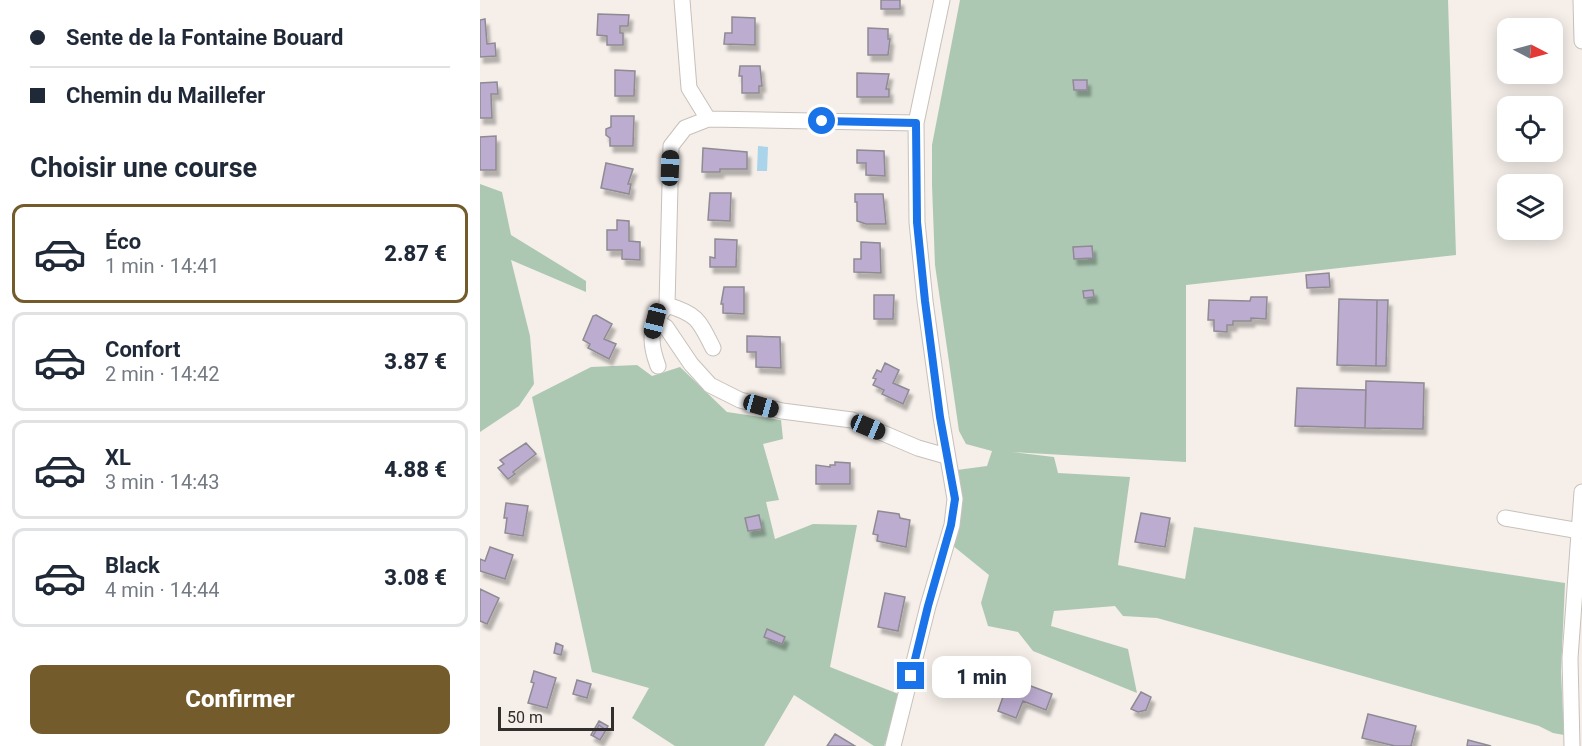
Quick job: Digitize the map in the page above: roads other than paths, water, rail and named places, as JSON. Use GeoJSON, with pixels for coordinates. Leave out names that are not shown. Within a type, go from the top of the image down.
{"type":"FeatureCollection","features":[{"type":"Feature","properties":{"kind":"street"},"geometry":{"type":"LineString","coordinates":[[682,0],[689,88],[708,119]]}},
{"type":"Feature","properties":{"kind":"street"},"geometry":{"type":"LineString","coordinates":[[893,746],[951,525],[955,499],[952,474],[946,456],[917,222],[916,123],[942,0]]}},
{"type":"Feature","properties":{"kind":"street"},"geometry":{"type":"LineString","coordinates":[[1581,0],[1582,41]]}},
{"type":"Feature","properties":{"kind":"street"},"geometry":{"type":"LineString","coordinates":[[658,366],[651,338],[655,321],[666,305],[671,146],[685,128],[708,119],[916,123]]}},
{"type":"Feature","properties":{"kind":"street"},"geometry":{"type":"LineString","coordinates":[[666,305],[686,311],[699,321],[713,348]]}},
{"type":"Feature","properties":{"kind":"street"},"geometry":{"type":"LineString","coordinates":[[655,321],[666,327],[691,364],[710,385],[740,400],[782,411],[852,420],[918,448],[946,456]]}},
{"type":"Feature","properties":{"kind":"street"},"geometry":{"type":"LineString","coordinates":[[1572,746],[1570,658],[1582,492]]}},
{"type":"Feature","properties":{"kind":"street"},"geometry":{"type":"LineString","coordinates":[[1505,518],[1580,531]]}},
{"type":"Feature","properties":{"kind":"water"},"geometry":{"type":"Polygon","coordinates":[[[758,146],[768,147],[767,171],[757,171],[758,146]]]}}]}
